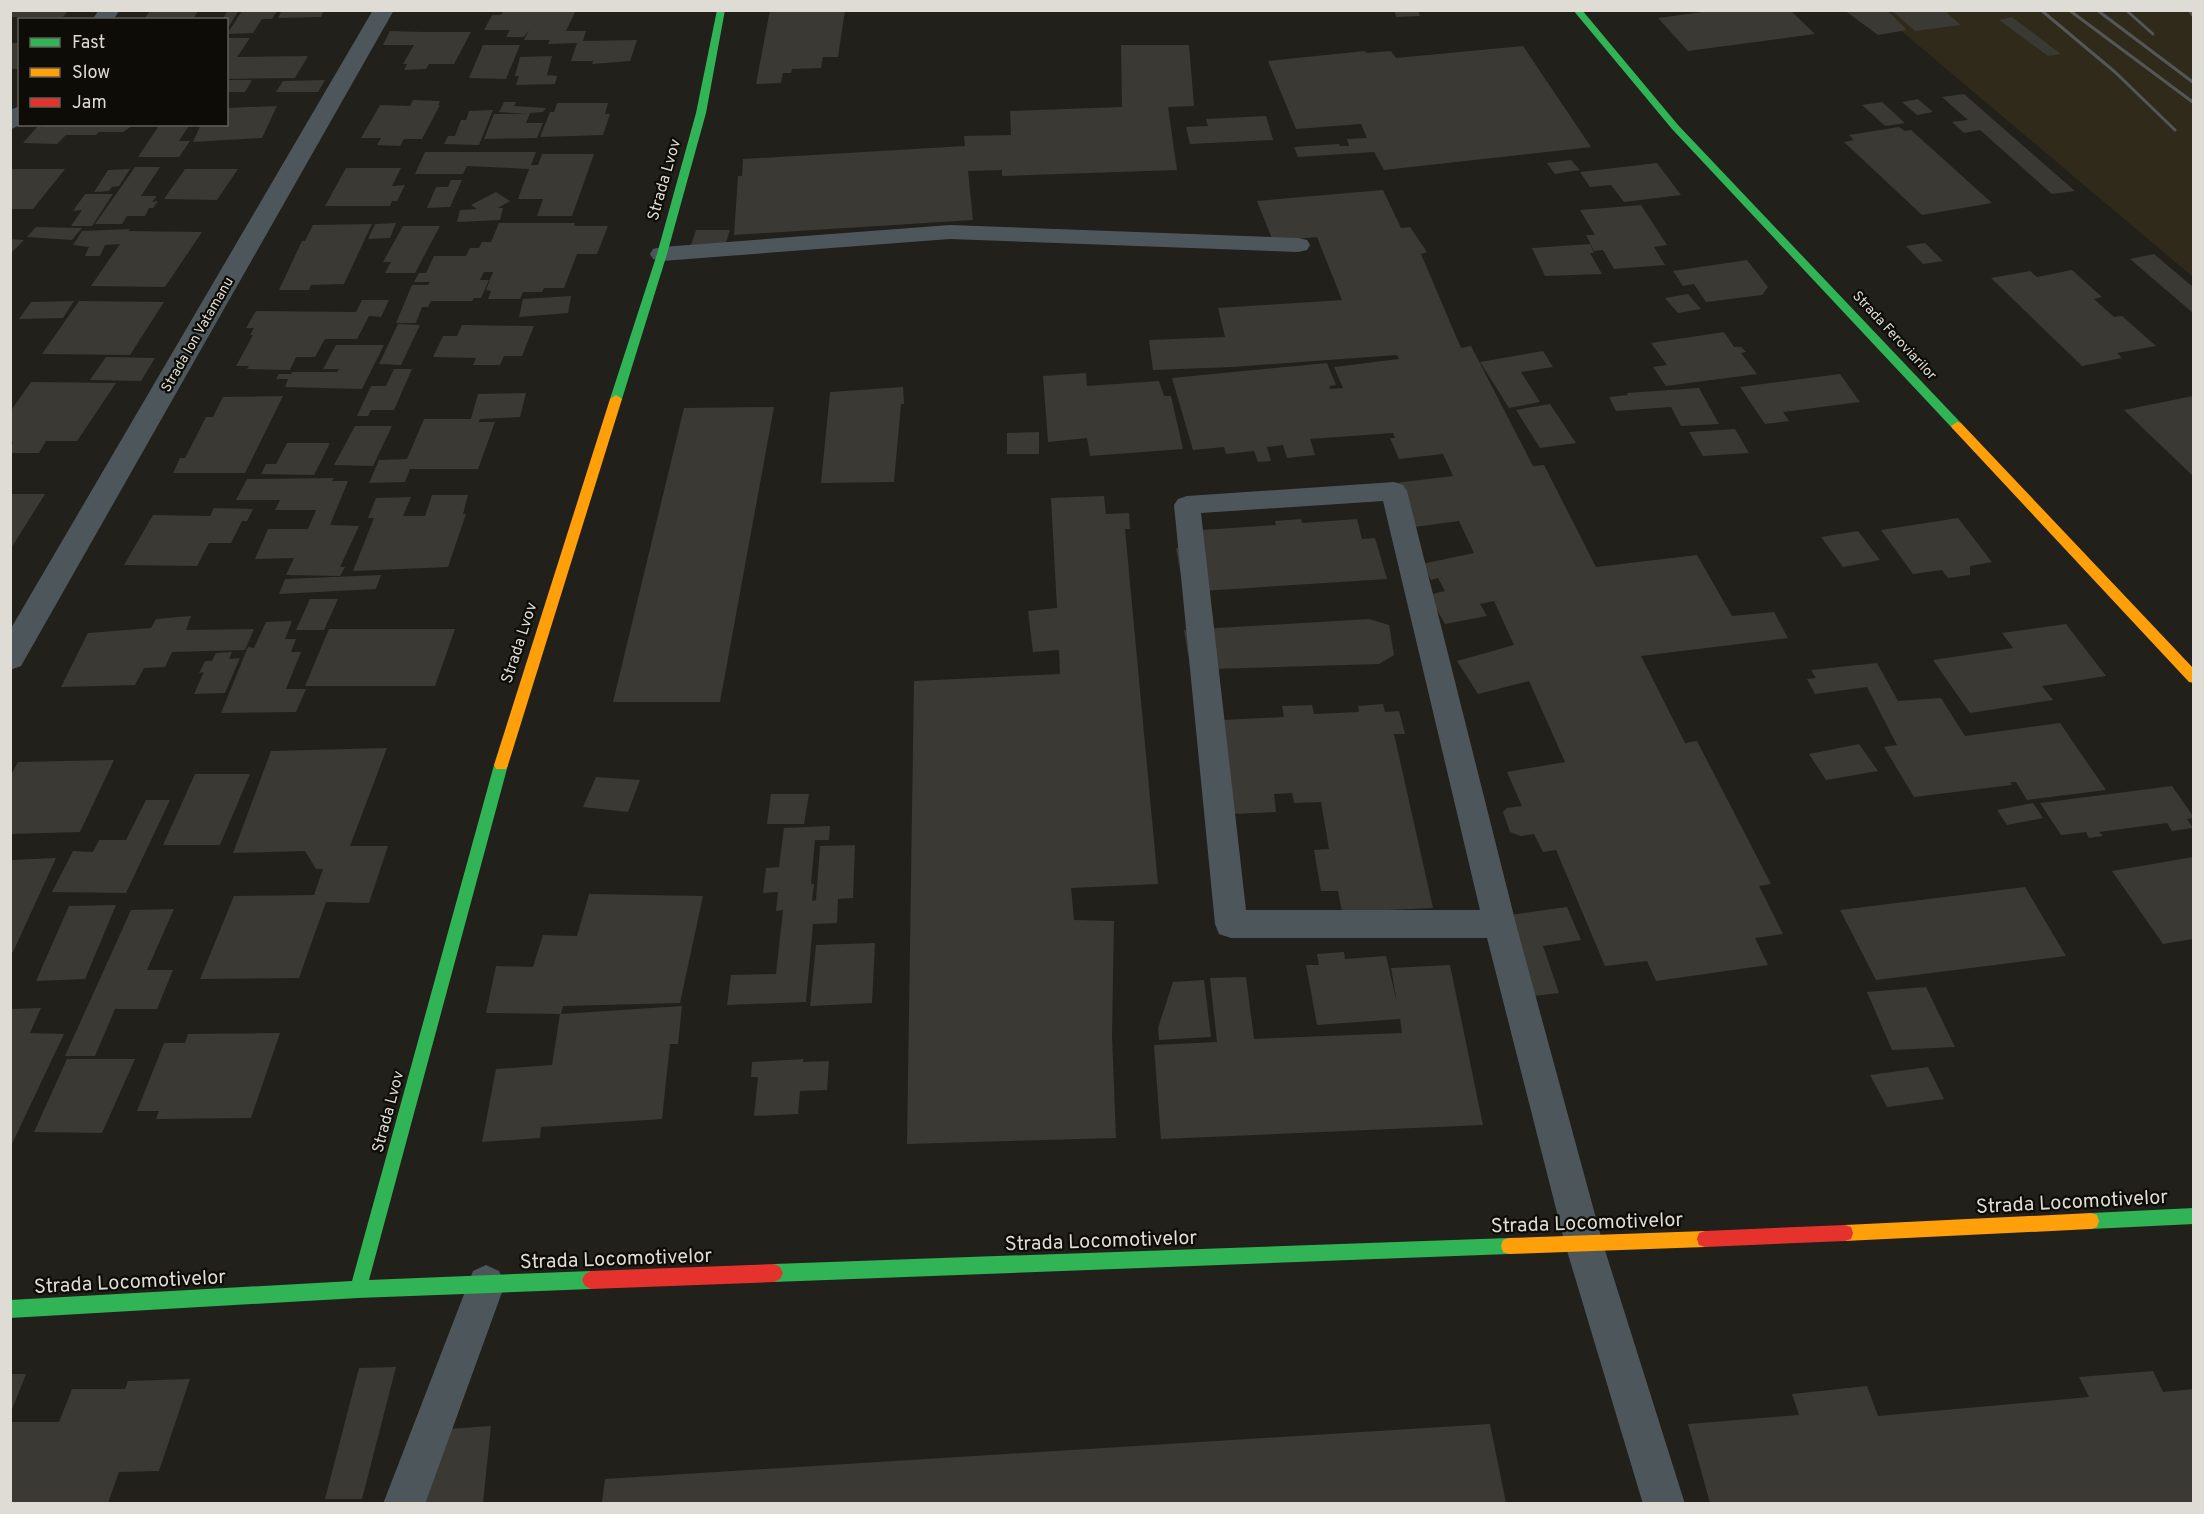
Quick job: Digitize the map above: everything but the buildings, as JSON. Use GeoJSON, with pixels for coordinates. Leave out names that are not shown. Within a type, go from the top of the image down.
{"type":"FeatureCollection","features":[{"type":"Feature","properties":{"kind":"street","name":"Strada Ion Vatamanu"},"geometry":{"type":"LineString","coordinates":[[10,658],[384,10]]}},
{"type":"Feature","properties":{"kind":"street","name":"Strada Lvov"},"geometry":{"type":"LineString","coordinates":[[358,1289],[512,724],[662,254],[701,113],[721,10]]}},
{"type":"Feature","properties":{"kind":"street","name":"Strada Feroviarilor"},"geometry":{"type":"LineString","coordinates":[[1577,10],[1675,127],[2193,678]]}},
{"type":"Feature","properties":{"kind":"street"},"geometry":{"type":"LineString","coordinates":[[662,254],[950,232],[1298,245]]}},
{"type":"Feature","properties":{"kind":"street","name":"Strada Locomotivelor"},"geometry":{"type":"LineString","coordinates":[[10,1310],[358,1289],[1584,1244],[2193,1216]]}},
{"type":"Feature","properties":{"kind":"lane"},"geometry":{"type":"LineString","coordinates":[[1500,924],[1230,924],[1187,505],[1394,491],[1500,924],[1584,1244],[1664,1503]]}},
{"type":"Feature","properties":{"kind":"lane"},"geometry":{"type":"LineString","coordinates":[[404,1503],[486,1284]]}},
{"type":"Feature","properties":{"kind":"shaded area"},"geometry":{"type":"Polygon","coordinates":[[[1890,11],[2193,11],[2193,277],[1899,29],[1890,11]]]}},
{"type":"Feature","properties":{"kind":"railway"},"geometry":{"type":"LineString","coordinates":[[2041,10],[2115,72],[2175,130]]}},
{"type":"Feature","properties":{"kind":"railway"},"geometry":{"type":"LineString","coordinates":[[2069,10],[2194,103]]}},
{"type":"Feature","properties":{"kind":"railway"},"geometry":{"type":"LineString","coordinates":[[2097,10],[2194,83]]}},
{"type":"Feature","properties":{"kind":"railway"},"geometry":{"type":"LineString","coordinates":[[2126,10],[2153,34]]}},
{"type":"Feature","properties":{"kind":"railway"},"geometry":{"type":"LineString","coordinates":[[2189,10],[2194,17]]}},
{"type":"Feature","properties":{"kind":"traffic: fast"},"geometry":{"type":"LineString","coordinates":[[616,399],[662,254],[701,113],[721,10]]}},
{"type":"Feature","properties":{"kind":"traffic: fast"},"geometry":{"type":"LineString","coordinates":[[1577,10],[1675,127],[1957,426]]}},
{"type":"Feature","properties":{"kind":"traffic: fast"},"geometry":{"type":"LineString","coordinates":[[358,1289],[501,765]]}},
{"type":"Feature","properties":{"kind":"traffic: fast"},"geometry":{"type":"LineString","coordinates":[[2091,1221],[2194,1216]]}},
{"type":"Feature","properties":{"kind":"traffic: fast"},"geometry":{"type":"LineString","coordinates":[[774,1273],[1509,1246]]}},
{"type":"Feature","properties":{"kind":"traffic: fast"},"geometry":{"type":"LineString","coordinates":[[10,1309],[358,1289],[591,1280]]}},
{"type":"Feature","properties":{"kind":"traffic: slow"},"geometry":{"type":"LineString","coordinates":[[501,765],[616,399]]}},
{"type":"Feature","properties":{"kind":"traffic: slow"},"geometry":{"type":"LineString","coordinates":[[1957,426],[2194,678]]}},
{"type":"Feature","properties":{"kind":"traffic: slow"},"geometry":{"type":"LineString","coordinates":[[1845,1233],[2091,1221]]}},
{"type":"Feature","properties":{"kind":"traffic: slow"},"geometry":{"type":"LineString","coordinates":[[1509,1246],[1705,1239]]}},
{"type":"Feature","properties":{"kind":"traffic: jam"},"geometry":{"type":"LineString","coordinates":[[1705,1239],[1845,1233]]}},
{"type":"Feature","properties":{"kind":"traffic: jam"},"geometry":{"type":"LineString","coordinates":[[591,1280],[774,1273]]}}]}
